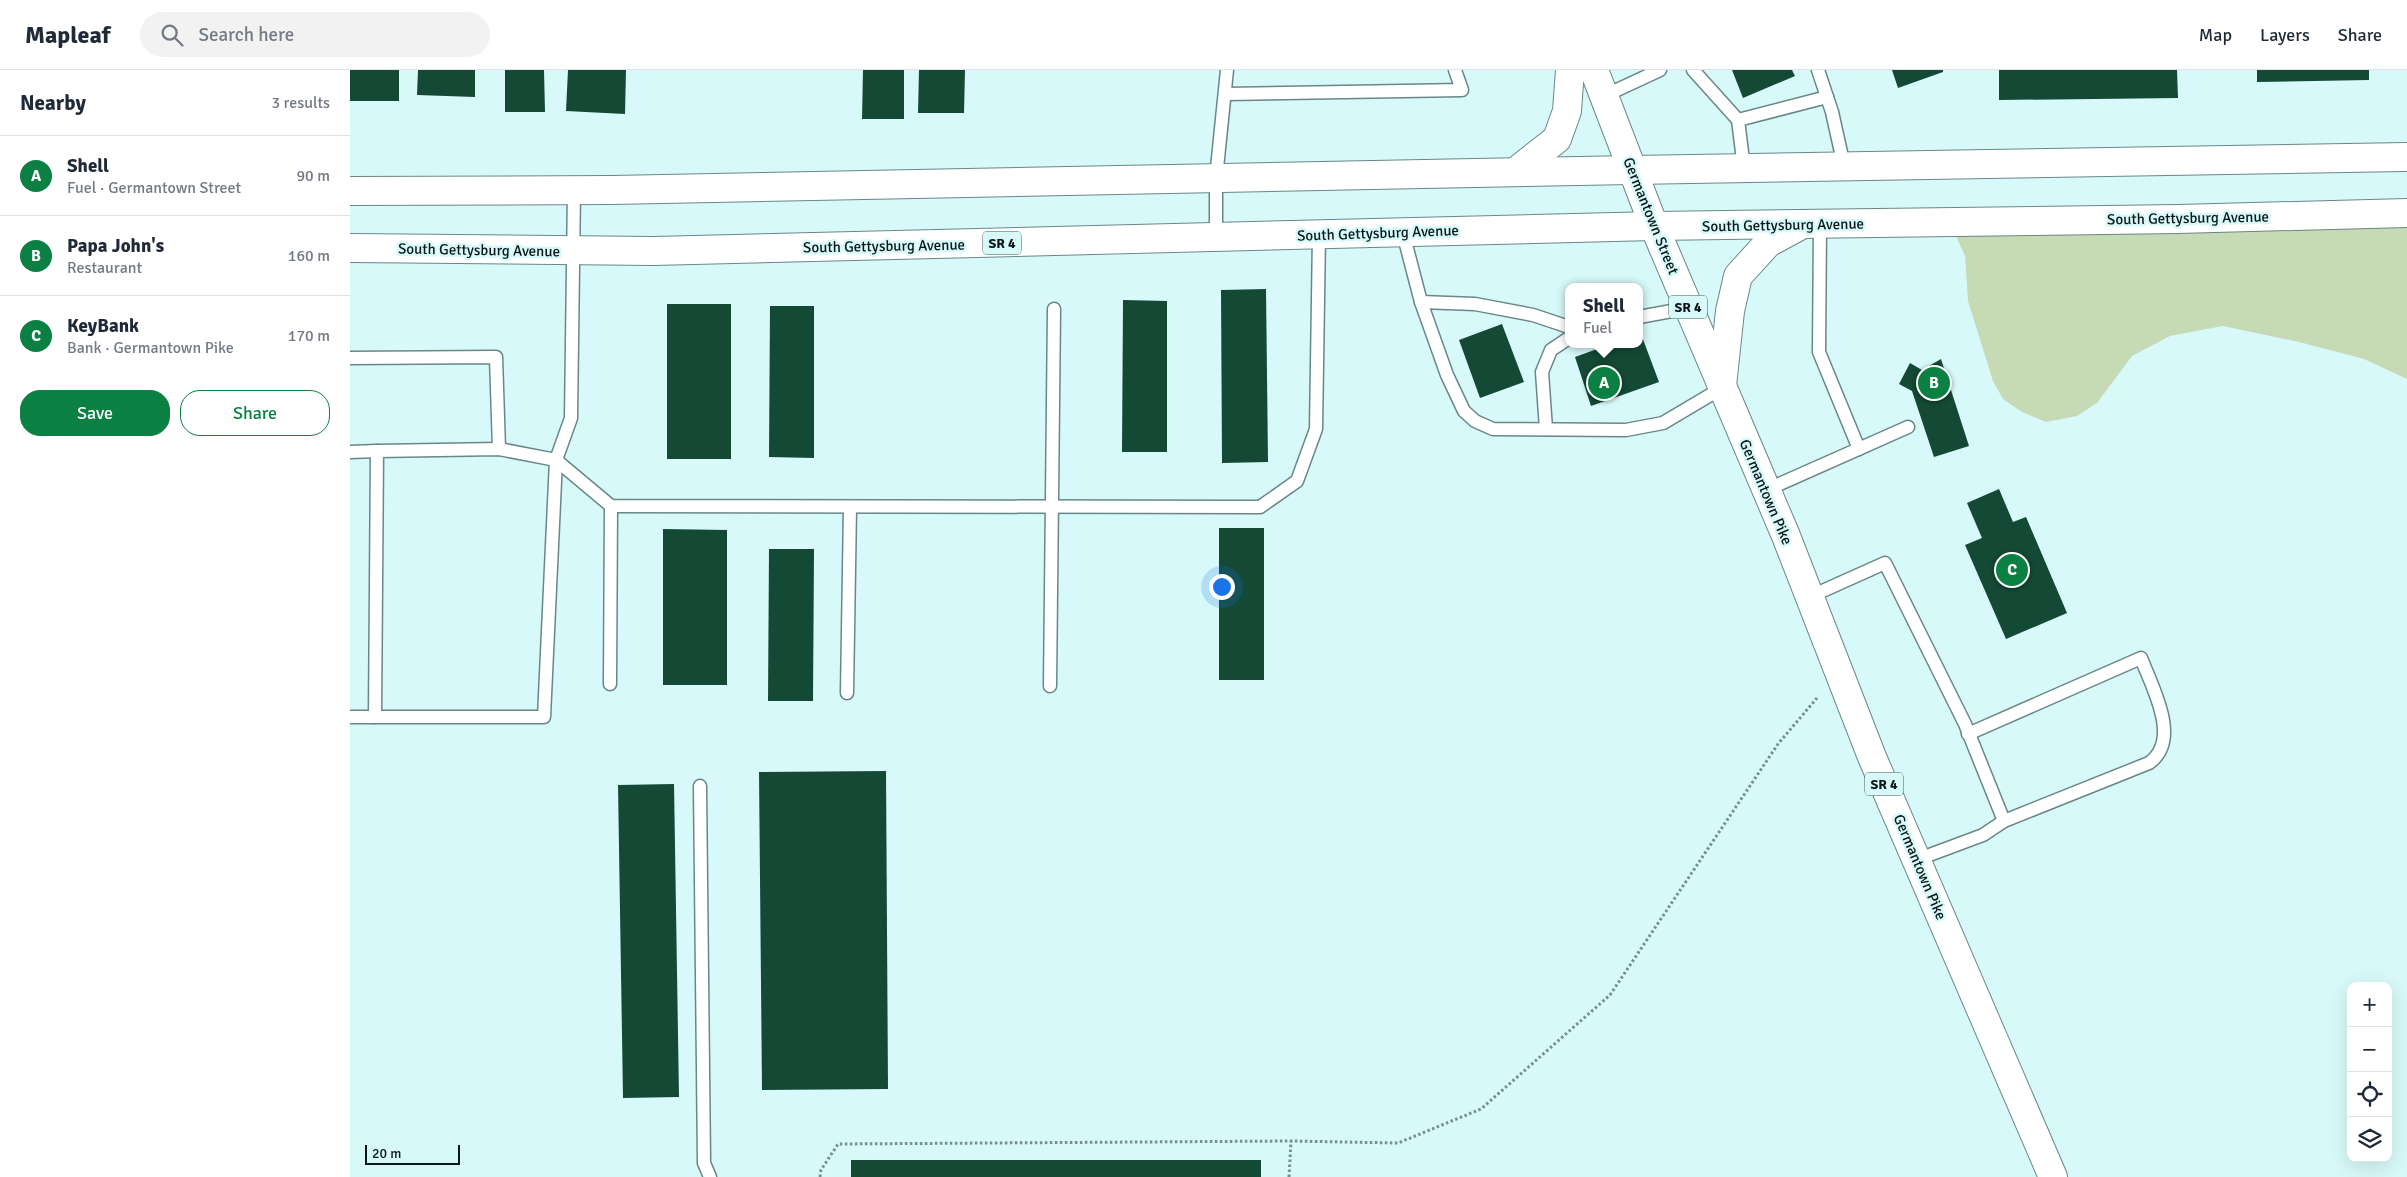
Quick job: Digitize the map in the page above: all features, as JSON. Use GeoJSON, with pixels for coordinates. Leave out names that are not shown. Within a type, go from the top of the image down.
{"type":"FeatureCollection","features":[{"type":"Feature","properties":{"kind":"main road"},"geometry":{"type":"LineString","coordinates":[[1515,172],[1557,139],[1568,110],[1570,70]]}},
{"type":"Feature","properties":{"kind":"main road","name":"Germantown Street"},"geometry":{"type":"LineString","coordinates":[[1594,70],[1654,226],[1722,388]]}},
{"type":"Feature","properties":{"kind":"main road"},"geometry":{"type":"LineString","coordinates":[[350,191],[574,190],[2407,157]]}},
{"type":"Feature","properties":{"kind":"main road","name":"South Gettysburg Avenue"},"geometry":{"type":"LineString","coordinates":[[350,248],[574,251],[1216,238],[1654,226],[2178,219],[2407,213]]}},
{"type":"Feature","properties":{"kind":"main road"},"geometry":{"type":"LineString","coordinates":[[1722,388],[1730,311],[1738,276],[1768,243],[1811,224]]}},
{"type":"Feature","properties":{"kind":"main road","name":"Germantown Pike"},"geometry":{"type":"LineString","coordinates":[[1722,388],[1766,490],[1916,860],[2053,1177]]}},
{"type":"Feature","properties":{"kind":"lane"},"geometry":{"type":"LineString","coordinates":[[1216,238],[1216,178],[1227,70]]}},
{"type":"Feature","properties":{"kind":"lane"},"geometry":{"type":"LineString","coordinates":[[1226,94],[1462,90],[1455,70]]}},
{"type":"Feature","properties":{"kind":"lane"},"geometry":{"type":"LineString","coordinates":[[1604,96],[1660,70]]}},
{"type":"Feature","properties":{"kind":"lane"},"geometry":{"type":"LineString","coordinates":[[1693,70],[1738,120],[1744,168]]}},
{"type":"Feature","properties":{"kind":"lane"},"geometry":{"type":"LineString","coordinates":[[1818,70],[1844,166]]}},
{"type":"Feature","properties":{"kind":"lane"},"geometry":{"type":"LineString","coordinates":[[1738,120],[1827,98]]}},
{"type":"Feature","properties":{"kind":"lane"},"geometry":{"type":"LineString","coordinates":[[350,717],[544,717],[556,460],[571,418],[574,190]]}},
{"type":"Feature","properties":{"kind":"lane"},"geometry":{"type":"LineString","coordinates":[[1811,224],[1819,352],[1859,449]]}},
{"type":"Feature","properties":{"kind":"lane"},"geometry":{"type":"LineString","coordinates":[[1403,233],[1421,302],[1448,375],[1464,411],[1475,421],[1493,429],[1626,430],[1663,423],[1722,388]]}},
{"type":"Feature","properties":{"kind":"lane"},"geometry":{"type":"LineString","coordinates":[[350,452],[499,449],[556,460],[611,506],[1260,507],[1297,481],[1316,429],[1319,235]]}},
{"type":"Feature","properties":{"kind":"lane"},"geometry":{"type":"LineString","coordinates":[[1421,302],[1475,304],[1533,315],[1565,326]]}},
{"type":"Feature","properties":{"kind":"lane"},"geometry":{"type":"LineString","coordinates":[[1643,316],[1688,308]]}},
{"type":"Feature","properties":{"kind":"lane"},"geometry":{"type":"LineString","coordinates":[[1050,686],[1054,309]]}},
{"type":"Feature","properties":{"kind":"lane"},"geometry":{"type":"LineString","coordinates":[[1546,429],[1542,372],[1551,350],[1565,341]]}},
{"type":"Feature","properties":{"kind":"lane"},"geometry":{"type":"LineString","coordinates":[[350,358],[496,358],[499,449]]}},
{"type":"Feature","properties":{"kind":"lane"},"geometry":{"type":"LineString","coordinates":[[1766,490],[1908,427]]}},
{"type":"Feature","properties":{"kind":"lane"},"geometry":{"type":"LineString","coordinates":[[375,717],[377,452]]}},
{"type":"Feature","properties":{"kind":"lane"},"geometry":{"type":"LineString","coordinates":[[610,684],[611,506]]}},
{"type":"Feature","properties":{"kind":"lane"},"geometry":{"type":"LineString","coordinates":[[847,693],[850,507]]}},
{"type":"Feature","properties":{"kind":"lane"},"geometry":{"type":"LineString","coordinates":[[1809,597],[1885,563],[1912,613],[1968,734],[2004,821]]}},
{"type":"Feature","properties":{"kind":"lane"},"geometry":{"type":"LineString","coordinates":[[1916,860],[1983,836],[2004,821],[2149,763],[2158,757],[2163,748],[2162,711],[2141,658],[1968,734]]}},
{"type":"Feature","properties":{"kind":"lane"},"geometry":{"type":"LineString","coordinates":[[700,786],[704,1163],[710,1177]]}},
{"type":"Feature","properties":{"kind":"path"},"geometry":{"type":"LineString","coordinates":[[820,1177],[820,1170],[838,1144],[1291,1141],[1398,1143],[1481,1109],[1610,995],[1778,744],[1839,672]]}},
{"type":"Feature","properties":{"kind":"path"},"geometry":{"type":"LineString","coordinates":[[1289,1177],[1291,1141]]}},
{"type":"Feature","properties":{"kind":"green space"},"geometry":{"type":"Polygon","coordinates":[[[2407,213],[2407,379],[2364,359],[2299,342],[2223,326],[2170,336],[2132,356],[2097,403],[2077,416],[2046,422],[2022,412],[2003,399],[1993,381],[1968,301],[1965,256],[1950,223],[2407,213]]]}},
{"type":"Feature","properties":{"kind":"building"},"geometry":{"type":"Polygon","coordinates":[[[350,70],[399,70],[399,101],[350,101],[350,70]]]}},
{"type":"Feature","properties":{"kind":"building"},"geometry":{"type":"Polygon","coordinates":[[[418,70],[475,70],[475,97],[417,95],[418,70]]]}},
{"type":"Feature","properties":{"kind":"building"},"geometry":{"type":"Polygon","coordinates":[[[505,70],[544,70],[545,112],[505,112],[505,70]]]}},
{"type":"Feature","properties":{"kind":"building"},"geometry":{"type":"Polygon","coordinates":[[[568,70],[626,70],[625,114],[566,111],[568,70]]]}},
{"type":"Feature","properties":{"kind":"building"},"geometry":{"type":"Polygon","coordinates":[[[863,70],[904,70],[904,119],[862,119],[863,70]]]}},
{"type":"Feature","properties":{"kind":"building"},"geometry":{"type":"Polygon","coordinates":[[[919,70],[965,70],[964,113],[918,113],[919,70]]]}},
{"type":"Feature","properties":{"kind":"building"},"geometry":{"type":"Polygon","coordinates":[[[1732,70],[1792,70],[1795,76],[1743,98],[1732,70]]]}},
{"type":"Feature","properties":{"kind":"building"},"geometry":{"type":"Polygon","coordinates":[[[1892,70],[1943,70],[1943,72],[1898,88],[1892,70]]]}},
{"type":"Feature","properties":{"kind":"building"},"geometry":{"type":"Polygon","coordinates":[[[1999,70],[2177,70],[2178,98],[1999,100],[1999,70]]]}},
{"type":"Feature","properties":{"kind":"building"},"geometry":{"type":"Polygon","coordinates":[[[2257,70],[2369,70],[2369,80],[2257,82],[2257,70]]]}},
{"type":"Feature","properties":{"kind":"building"},"geometry":{"type":"Polygon","coordinates":[[[1266,289],[1268,462],[1222,463],[1221,290],[1266,289]]]}},
{"type":"Feature","properties":{"kind":"building"},"geometry":{"type":"Polygon","coordinates":[[[1123,300],[1167,301],[1167,452],[1122,452],[1123,300]]]}},
{"type":"Feature","properties":{"kind":"building"},"geometry":{"type":"Polygon","coordinates":[[[667,304],[731,304],[731,459],[667,459],[667,304]]]}},
{"type":"Feature","properties":{"kind":"building"},"geometry":{"type":"Polygon","coordinates":[[[770,306],[814,306],[814,458],[769,457],[770,306]]]}},
{"type":"Feature","properties":{"kind":"building"},"geometry":{"type":"Polygon","coordinates":[[[1502,324],[1524,382],[1480,398],[1459,340],[1502,324]]]}},
{"type":"Feature","properties":{"kind":"building"},"geometry":{"type":"Polygon","coordinates":[[[1643,339],[1659,382],[1591,406],[1575,357],[1600,348],[1643,348],[1643,339]]]}},
{"type":"Feature","properties":{"kind":"building"},"geometry":{"type":"Polygon","coordinates":[[[1941,359],[1969,446],[1934,457],[1912,391],[1899,384],[1910,363],[1922,370],[1941,359]]]}},
{"type":"Feature","properties":{"kind":"building"},"geometry":{"type":"Polygon","coordinates":[[[1999,489],[2013,522],[2026,517],[2067,613],[2006,639],[1965,545],[1982,538],[1967,503],[1999,489]]]}},
{"type":"Feature","properties":{"kind":"building"},"geometry":{"type":"Polygon","coordinates":[[[1219,528],[1264,528],[1264,680],[1219,680],[1219,528]]]}},
{"type":"Feature","properties":{"kind":"building"},"geometry":{"type":"Polygon","coordinates":[[[663,529],[727,530],[727,685],[663,685],[663,529]]]}},
{"type":"Feature","properties":{"kind":"building"},"geometry":{"type":"Polygon","coordinates":[[[769,549],[814,549],[813,701],[768,701],[769,549]]]}},
{"type":"Feature","properties":{"kind":"building"},"geometry":{"type":"Polygon","coordinates":[[[886,771],[888,1089],[762,1090],[759,772],[886,771]]]}},
{"type":"Feature","properties":{"kind":"building"},"geometry":{"type":"Polygon","coordinates":[[[674,784],[679,1097],[623,1098],[618,785],[674,784]]]}},
{"type":"Feature","properties":{"kind":"building"},"geometry":{"type":"Polygon","coordinates":[[[851,1160],[1261,1160],[1261,1177],[851,1177],[851,1160]]]}},
{"type":"Feature","properties":{"kind":"place","name":"Shell"},"geometry":{"type":"Point","coordinates":[1604,383]}},
{"type":"Feature","properties":{"kind":"place","name":"Papa John's"},"geometry":{"type":"Point","coordinates":[1934,383]}},
{"type":"Feature","properties":{"kind":"place","name":"KeyBank"},"geometry":{"type":"Point","coordinates":[2012,570]}}]}
